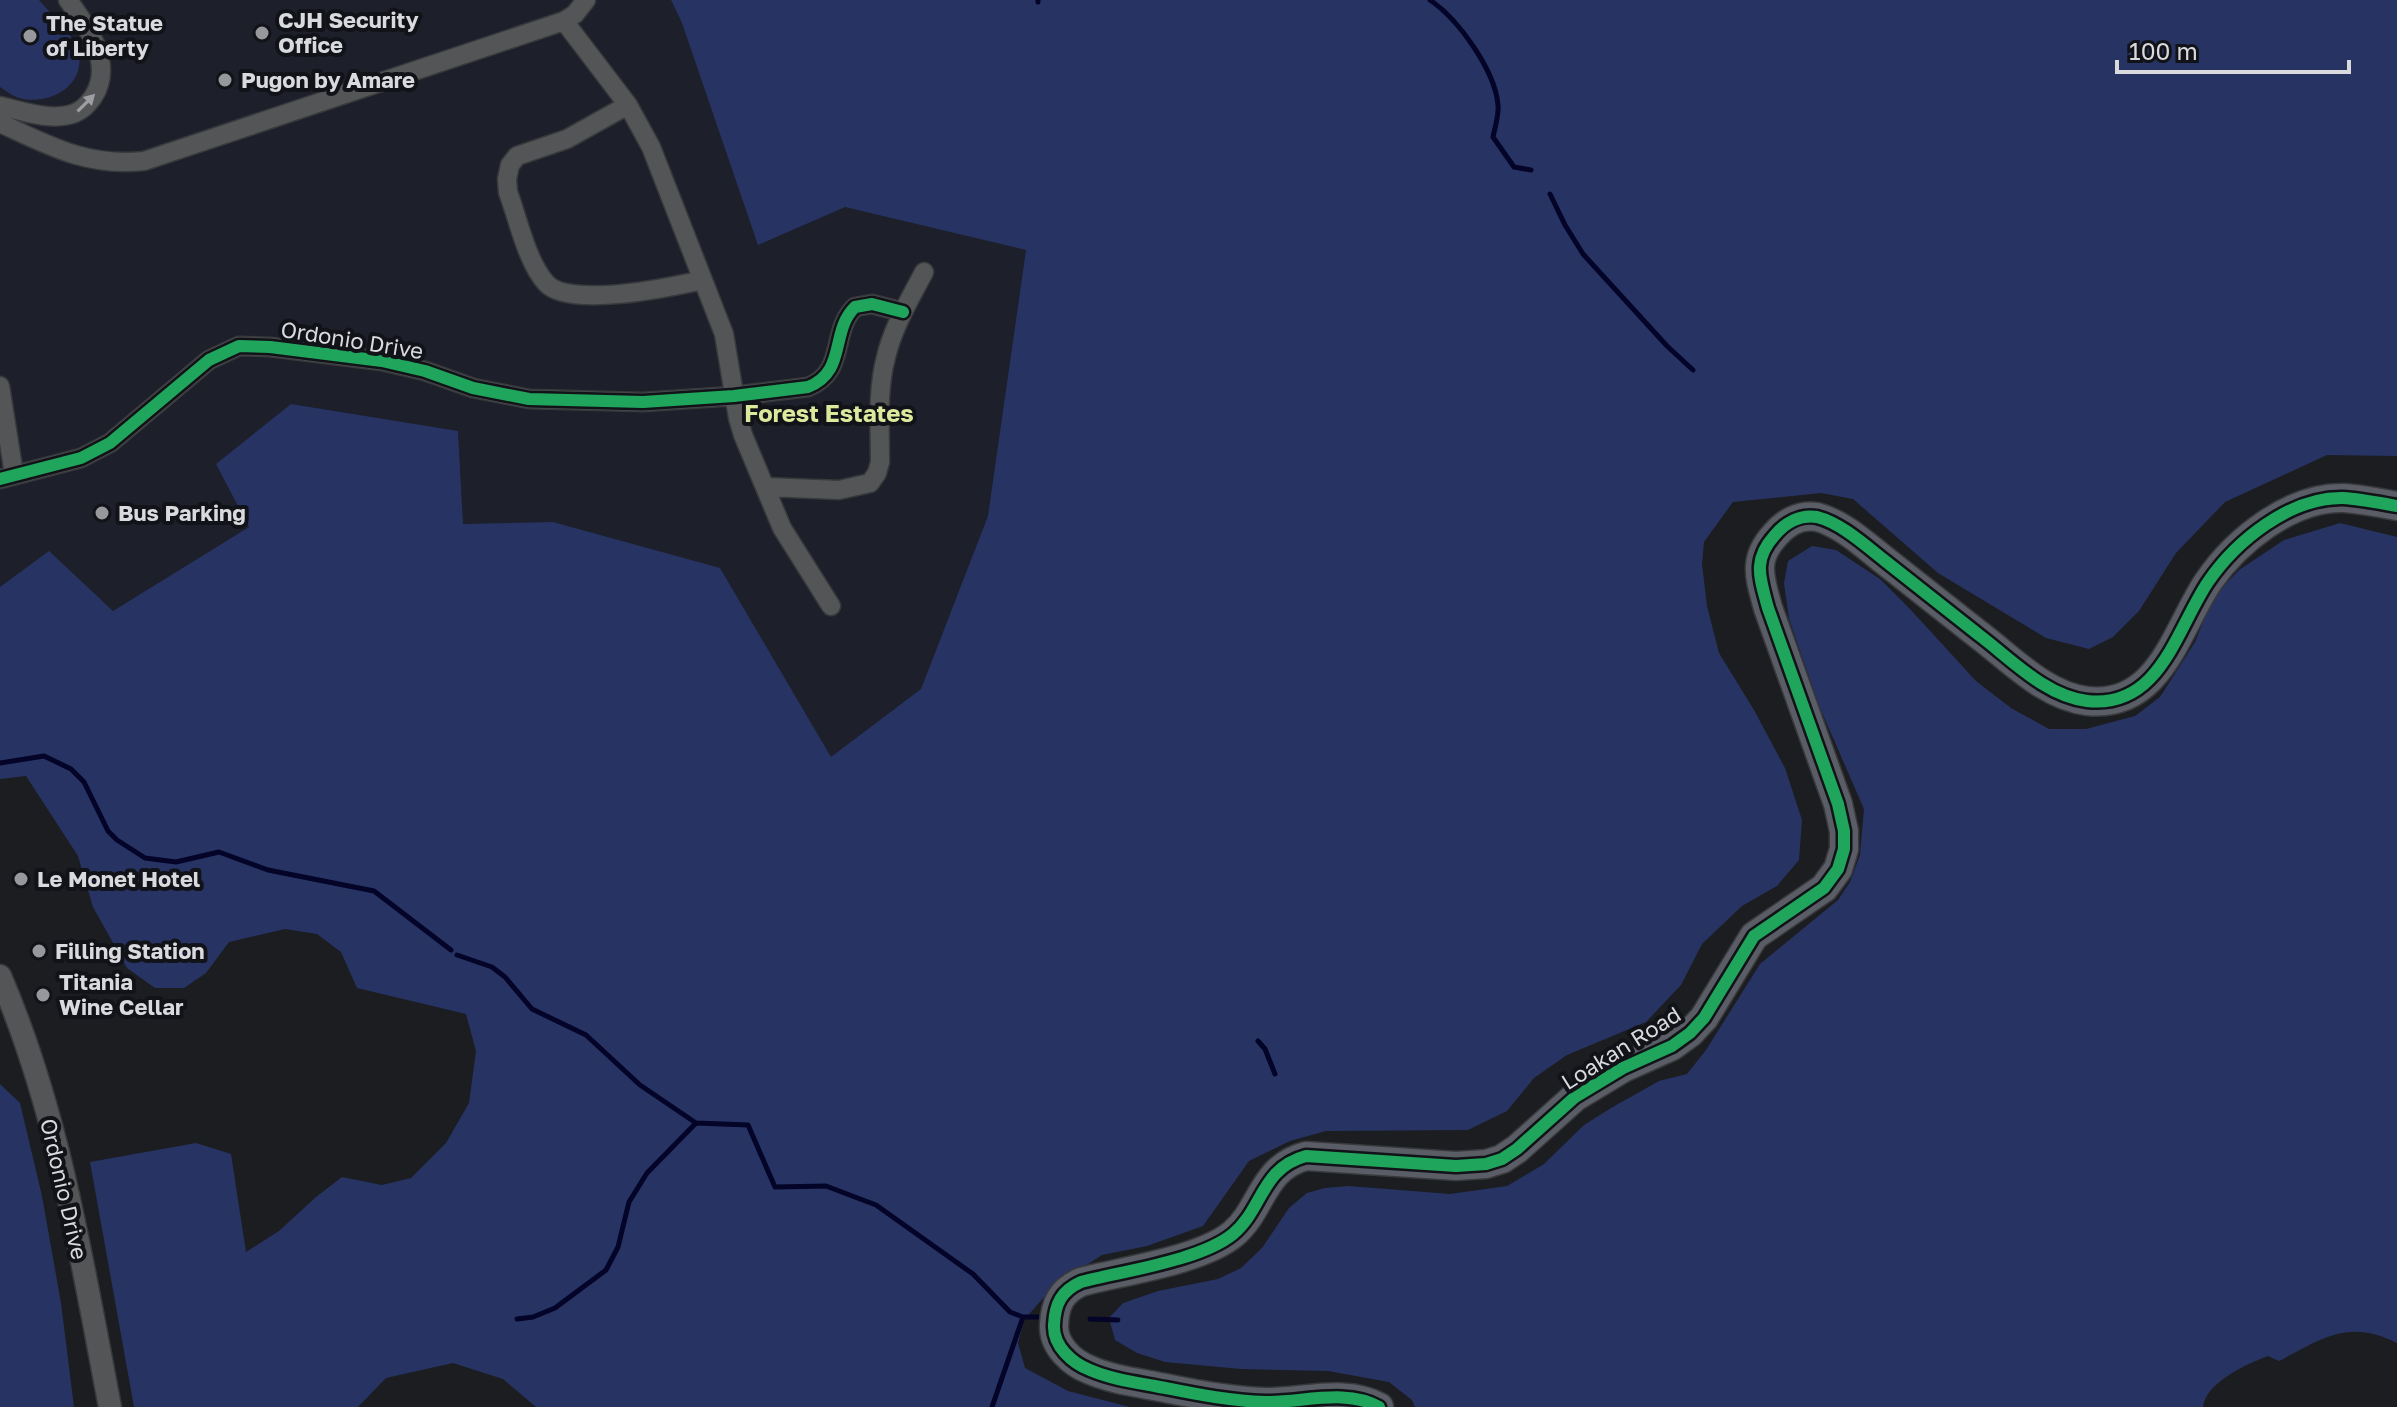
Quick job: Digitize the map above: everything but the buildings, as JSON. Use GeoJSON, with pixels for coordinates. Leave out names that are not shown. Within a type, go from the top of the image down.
{"type":"FeatureCollection","features":[{"type":"Feature","properties":{"kind":"main road","name":"Loakan Road"},"geometry":{"type":"LineString","coordinates":[[1379,1407],[1353,1398],[1264,1402],[1200,1395],[1113,1378],[1087,1369],[1058,1345],[1055,1316],[1061,1295],[1081,1282],[1199,1252],[1232,1234],[1242,1225],[1279,1168],[1290,1160],[1306,1156],[1456,1166],[1486,1164],[1502,1159],[1575,1097],[1623,1068],[1672,1046],[1704,1018],[1754,936],[1824,888],[1838,869],[1844,849],[1838,804],[1759,577],[1764,547],[1784,523],[1816,517],[1856,538],[2043,684],[2086,701],[2126,695],[2144,685],[2161,666],[2208,582],[2231,553],[2267,524],[2312,503],[2341,498],[2397,506]]}},
{"type":"Feature","properties":{"kind":"street"},"geometry":{"type":"LineString","coordinates":[[0,106],[60,116],[85,107],[95,95],[100,83],[100,53],[68,0]]}},
{"type":"Feature","properties":{"kind":"street"},"geometry":{"type":"LineString","coordinates":[[0,123],[76,157],[101,162],[144,161],[564,21],[575,14],[586,0]]}},
{"type":"Feature","properties":{"kind":"street"},"geometry":{"type":"LineString","coordinates":[[564,21],[628,105],[662,174],[724,334],[743,435],[793,550],[831,606]]}},
{"type":"Feature","properties":{"kind":"street"},"geometry":{"type":"LineString","coordinates":[[628,105],[567,139],[517,156],[510,165],[508,192],[538,272],[548,286],[561,293],[576,295],[622,294],[703,280]]}},
{"type":"Feature","properties":{"kind":"street"},"geometry":{"type":"LineString","coordinates":[[766,487],[839,490],[870,483],[880,462],[881,381],[886,356],[903,312],[924,272]]}},
{"type":"Feature","properties":{"kind":"street","name":"Ordonio Drive"},"geometry":{"type":"LineString","coordinates":[[7,477],[81,458],[110,443],[209,360],[239,346],[382,361],[425,371],[473,388],[529,399],[643,402],[734,396],[820,383],[833,364],[846,319],[855,307],[872,304],[903,312]]}},
{"type":"Feature","properties":{"kind":"street"},"geometry":{"type":"LineString","coordinates":[[0,386],[7,477]]}},
{"type":"Feature","properties":{"kind":"street","name":"Ordonio Drive"},"geometry":{"type":"LineString","coordinates":[[0,976],[27,1040],[68,1192],[110,1407]]}},
{"type":"Feature","properties":{"kind":"shaded area"},"geometry":{"type":"Polygon","coordinates":[[[0,0],[671,0],[682,23],[845,207],[1026,249],[988,516],[921,689],[831,758],[720,569],[553,522],[463,524],[458,431],[291,404],[216,464],[249,527],[113,611],[49,552],[0,587],[0,0]]]}},
{"type":"Feature","properties":{"kind":"shaded area"},"geometry":{"type":"Polygon","coordinates":[[[0,0],[39,0],[72,38],[78,50],[77,74],[62,91],[28,100],[0,87],[0,0]]]}},
{"type":"Feature","properties":{"kind":"shaded area"},"geometry":{"type":"Polygon","coordinates":[[[671,0],[2397,0],[2397,456],[2327,455],[2225,502],[2176,553],[2139,611],[2113,637],[2089,649],[2046,638],[1938,573],[1853,499],[1821,493],[1733,502],[1704,542],[1702,564],[1707,606],[1719,653],[1785,768],[1802,820],[1799,860],[1777,886],[1742,906],[1702,944],[1681,985],[1646,1022],[1567,1055],[1534,1078],[1507,1111],[1468,1130],[1326,1131],[1290,1141],[1249,1161],[1203,1226],[1147,1246],[1102,1255],[1052,1288],[1024,1320],[1018,1343],[1025,1368],[1068,1391],[1130,1407],[536,1407],[503,1379],[453,1363],[386,1378],[358,1407],[134,1407],[90,1162],[196,1143],[231,1154],[246,1252],[279,1231],[342,1177],[382,1185],[411,1178],[446,1143],[469,1103],[476,1051],[466,1014],[357,988],[341,952],[317,934],[285,929],[229,942],[206,973],[184,988],[155,988],[127,968],[93,907],[78,856],[26,776],[0,779],[0,587],[49,551],[113,611],[249,527],[216,464],[291,404],[458,431],[463,524],[553,522],[720,568],[831,757],[921,689],[988,516],[1026,250],[845,207],[758,245],[682,23],[671,0]]]}},
{"type":"Feature","properties":{"kind":"shaded area"},"geometry":{"type":"Polygon","coordinates":[[[2340,523],[2397,537],[2397,1343],[2364,1332],[2350,1332],[2322,1339],[2279,1361],[2268,1356],[2219,1382],[2211,1390],[2203,1407],[1415,1407],[1412,1400],[1389,1382],[1328,1371],[1241,1369],[1165,1362],[1137,1353],[1115,1340],[1109,1318],[1123,1303],[1158,1291],[1218,1279],[1241,1268],[1262,1248],[1289,1208],[1307,1193],[1349,1186],[1450,1194],[1507,1186],[1544,1164],[1584,1125],[1611,1108],[1659,1081],[1687,1074],[1706,1050],[1760,964],[1838,900],[1850,882],[1860,855],[1864,809],[1820,708],[1789,619],[1784,583],[1788,561],[1812,546],[1836,550],[1880,579],[1976,681],[2011,708],[2049,729],[2086,729],[2135,716],[2160,697],[2195,642],[2213,597],[2239,570],[2284,540],[2340,523]]]}},
{"type":"Feature","properties":{"kind":"shaded area"},"geometry":{"type":"Polygon","coordinates":[[[0,1084],[20,1103],[42,1196],[61,1303],[74,1407],[0,1407],[0,1084]]]}},
{"type":"Feature","properties":{"kind":"waterway"},"geometry":{"type":"LineString","coordinates":[[1430,0],[1463,32],[1490,76],[1498,105],[1493,137],[1514,167],[1531,170]]}},
{"type":"Feature","properties":{"kind":"waterway"},"geometry":{"type":"LineString","coordinates":[[1550,194],[1583,254],[1693,370]]}},
{"type":"Feature","properties":{"kind":"waterway"},"geometry":{"type":"LineString","coordinates":[[0,763],[44,756],[71,769],[84,782],[108,831],[145,858],[176,862],[219,852],[268,870],[374,891],[451,950]]}},
{"type":"Feature","properties":{"kind":"waterway"},"geometry":{"type":"LineString","coordinates":[[457,955],[492,967],[505,977],[532,1009],[586,1035],[640,1085],[696,1123],[748,1125],[775,1187],[826,1186],[876,1205],[973,1274],[1010,1312],[1023,1317],[1047,1317]]}},
{"type":"Feature","properties":{"kind":"waterway"},"geometry":{"type":"LineString","coordinates":[[1258,1041],[1265,1049],[1275,1074]]}},
{"type":"Feature","properties":{"kind":"waterway"},"geometry":{"type":"LineString","coordinates":[[517,1319],[533,1317],[555,1308],[606,1270],[618,1247],[629,1202],[647,1173],[696,1123]]}},
{"type":"Feature","properties":{"kind":"waterway"},"geometry":{"type":"LineString","coordinates":[[992,1407],[1023,1317]]}},
{"type":"Feature","properties":{"kind":"waterway"},"geometry":{"type":"LineString","coordinates":[[1090,1319],[1118,1320]]}},
{"type":"Feature","properties":{"kind":"cycle path"},"geometry":{"type":"LineString","coordinates":[[0,479],[81,458],[110,443],[209,360],[239,346],[382,361],[425,371],[473,388],[529,399],[643,402],[808,387],[828,372],[847,317],[855,307],[872,304],[903,312]]}},
{"type":"Feature","properties":{"kind":"cycle path"},"geometry":{"type":"LineString","coordinates":[[1379,1407],[1366,1401],[1338,1397],[1279,1402],[1237,1400],[1106,1376],[1077,1363],[1060,1347],[1054,1325],[1056,1311],[1064,1294],[1081,1282],[1160,1264],[1219,1243],[1243,1224],[1271,1179],[1291,1162],[1306,1156],[1456,1166],[1486,1164],[1502,1159],[1575,1097],[1623,1068],[1672,1046],[1704,1018],[1754,936],[1824,888],[1838,869],[1844,849],[1838,804],[1768,608],[1761,578],[1763,553],[1783,527],[1793,520],[1811,516],[1844,529],[2029,675],[2057,692],[2087,701],[2112,700],[2132,693],[2149,680],[2175,643],[2208,582],[2233,551],[2266,524],[2284,513],[2323,500],[2343,498],[2397,506]]}},
{"type":"Feature","properties":{"kind":"place","name":"CJH Security Office"},"geometry":{"type":"Point","coordinates":[262,33]}},
{"type":"Feature","properties":{"kind":"place","name":"The Statue of Liberty"},"geometry":{"type":"Point","coordinates":[30,36]}},
{"type":"Feature","properties":{"kind":"place","name":"Pugon by Amare"},"geometry":{"type":"Point","coordinates":[225,80]}},
{"type":"Feature","properties":{"kind":"place","name":"Bus Parking"},"geometry":{"type":"Point","coordinates":[102,513]}},
{"type":"Feature","properties":{"kind":"place","name":"Le Monet Hotel"},"geometry":{"type":"Point","coordinates":[21,879]}},
{"type":"Feature","properties":{"kind":"place","name":"Filling Station"},"geometry":{"type":"Point","coordinates":[39,951]}},
{"type":"Feature","properties":{"kind":"place","name":"Titania Wine Cellar"},"geometry":{"type":"Point","coordinates":[43,995]}},
{"type":"Feature","properties":{"kind":"district","name":"Forest Estates"},"geometry":{"type":"Point","coordinates":[829,414]}}]}
